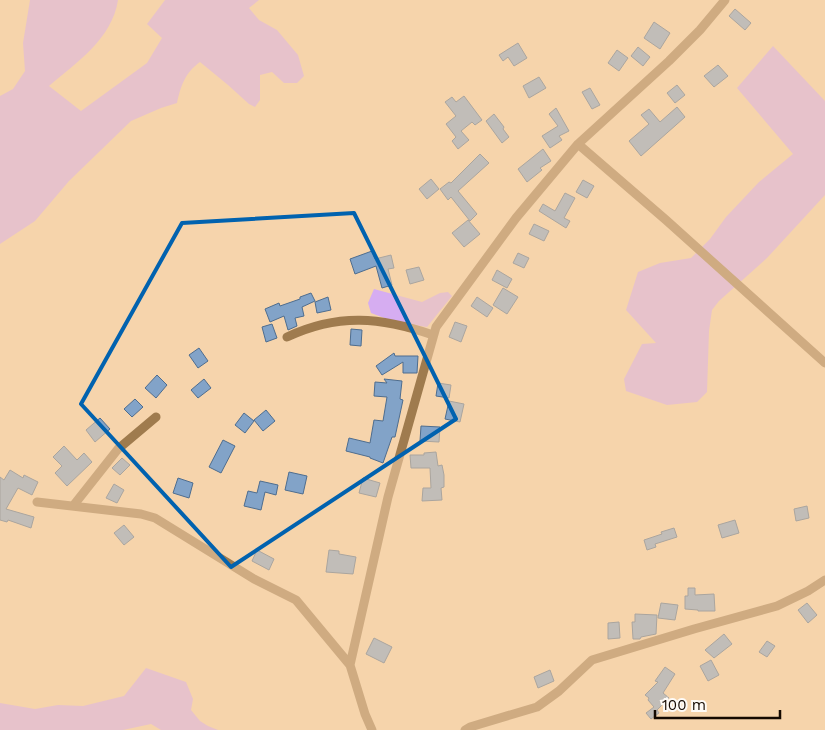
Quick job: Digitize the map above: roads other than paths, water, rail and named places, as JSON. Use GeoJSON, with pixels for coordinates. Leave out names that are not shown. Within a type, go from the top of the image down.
{"type":"FeatureCollection","features":[{"type":"Feature","properties":{"kind":"street"},"geometry":{"type":"LineString","coordinates":[[350,665],[388,497],[433,335],[440,320],[516,218],[578,144],[669,61],[700,30],[725,0]]}},
{"type":"Feature","properties":{"kind":"street"},"geometry":{"type":"LineString","coordinates":[[578,144],[666,220],[825,363]]}},
{"type":"Feature","properties":{"kind":"street"},"geometry":{"type":"LineString","coordinates":[[287,337],[323,324],[372,320],[403,325],[433,335]]}},
{"type":"Feature","properties":{"kind":"street"},"geometry":{"type":"LineString","coordinates":[[73,506],[118,449],[156,417]]}},
{"type":"Feature","properties":{"kind":"street"},"geometry":{"type":"LineString","coordinates":[[37,502],[150,516],[254,579],[296,600],[350,665],[372,730]]}},
{"type":"Feature","properties":{"kind":"street"},"geometry":{"type":"LineString","coordinates":[[465,730],[537,706],[559,691],[592,660],[777,606],[808,591],[825,580]]}}]}
